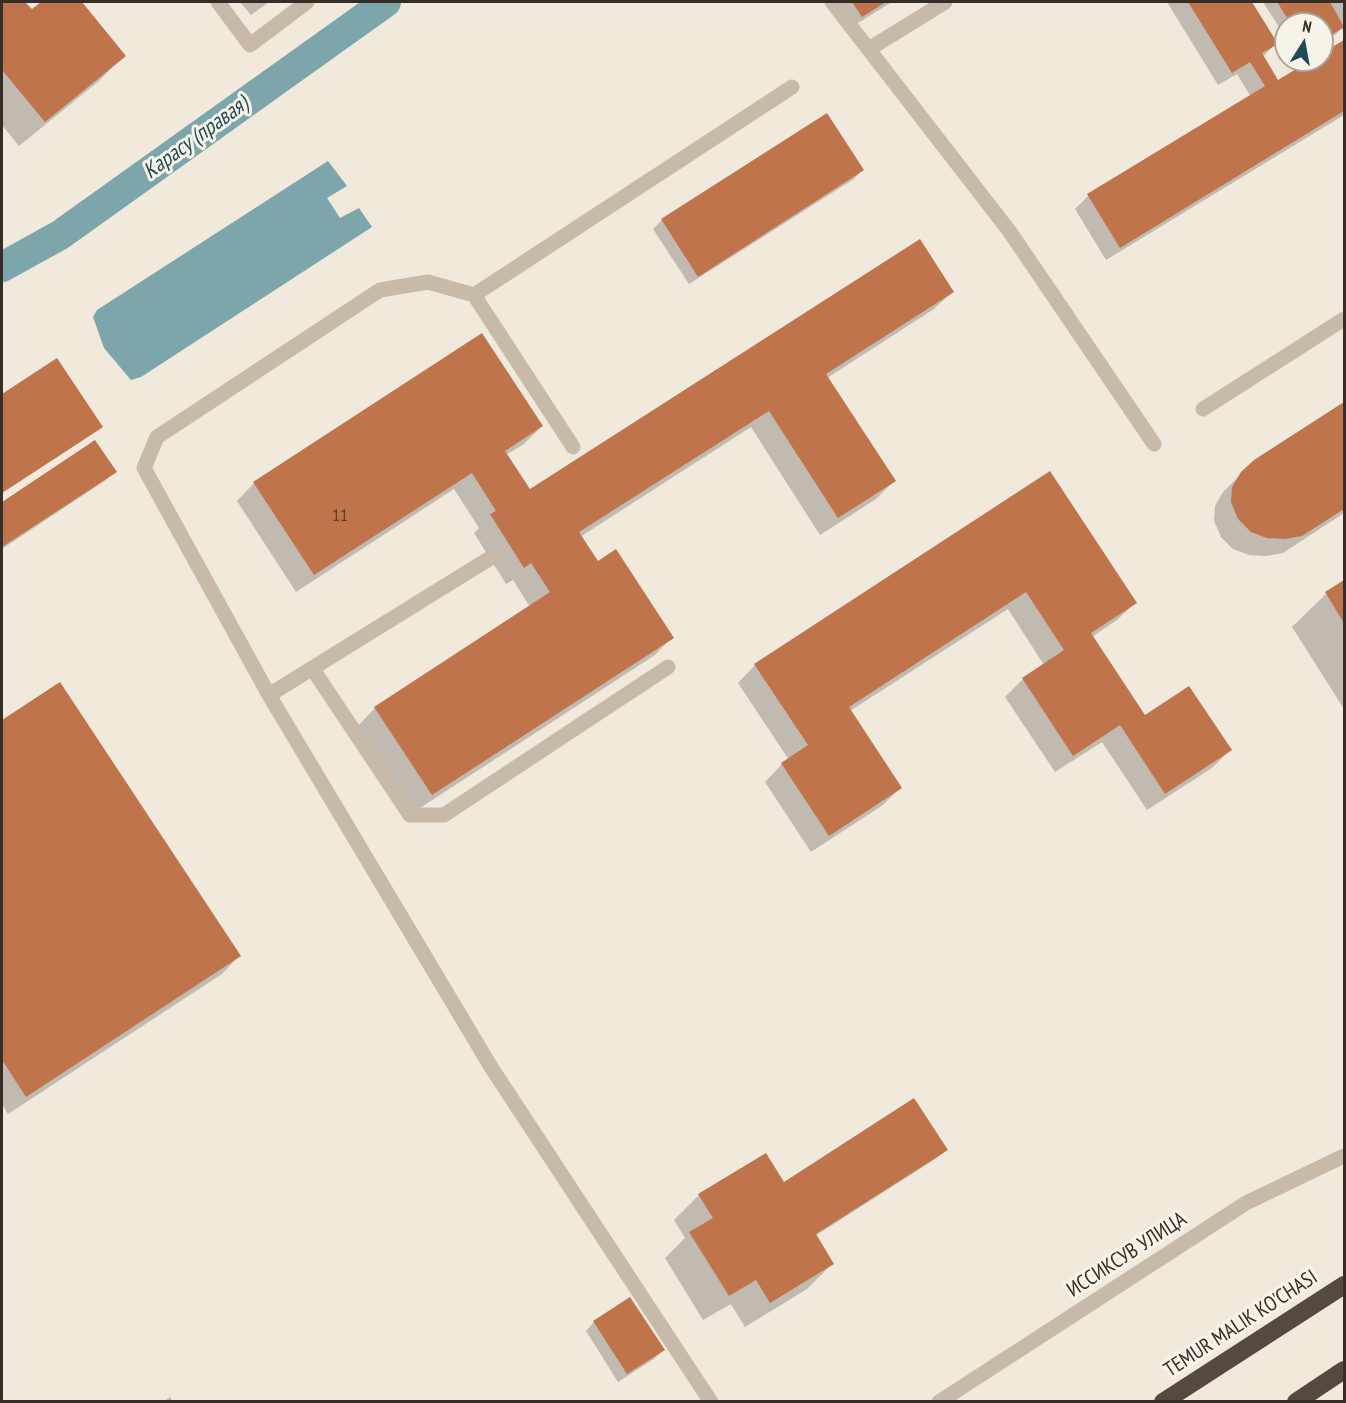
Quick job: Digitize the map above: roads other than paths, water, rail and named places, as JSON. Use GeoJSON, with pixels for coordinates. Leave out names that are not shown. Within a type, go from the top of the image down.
{"type":"FeatureCollection","features":[{"type":"Feature","properties":{"kind":"highway","name":"TEMUR MALIK KO'CHASI"},"geometry":{"type":"LineString","coordinates":[[1163,1401],[1344,1285]]}},
{"type":"Feature","properties":{"kind":"highway"},"geometry":{"type":"LineString","coordinates":[[1296,1401],[1344,1370]]}},
{"type":"Feature","properties":{"kind":"street"},"geometry":{"type":"LineString","coordinates":[[218,2],[250,45],[307,2]]}},
{"type":"Feature","properties":{"kind":"street"},"geometry":{"type":"LineString","coordinates":[[832,2],[1010,232],[1154,444]]}},
{"type":"Feature","properties":{"kind":"street"},"geometry":{"type":"LineString","coordinates":[[868,49],[945,2]]}},
{"type":"Feature","properties":{"kind":"street"},"geometry":{"type":"LineString","coordinates":[[474,295],[792,87]]}},
{"type":"Feature","properties":{"kind":"street"},"geometry":{"type":"LineString","coordinates":[[573,447],[474,295],[428,282],[380,290],[157,436],[144,468],[269,694],[491,1067],[711,1401]]}},
{"type":"Feature","properties":{"kind":"street"},"geometry":{"type":"LineString","coordinates":[[1203,410],[1344,319]]}},
{"type":"Feature","properties":{"kind":"street"},"geometry":{"type":"LineString","coordinates":[[269,694],[500,552]]}},
{"type":"Feature","properties":{"kind":"street"},"geometry":{"type":"LineString","coordinates":[[312,668],[410,815],[444,815],[668,667]]}},
{"type":"Feature","properties":{"kind":"street","name":"ИССИКСУВ УЛИЦА"},"geometry":{"type":"LineString","coordinates":[[939,1401],[1246,1203],[1344,1156]]}},
{"type":"Feature","properties":{"kind":"water"},"geometry":{"type":"Polygon","coordinates":[[[328,161],[347,186],[327,198],[340,218],[359,208],[372,227],[141,377],[131,380],[104,348],[93,317],[97,310],[328,161]]]}},
{"type":"Feature","properties":{"kind":"waterway","name":"Карасу (правая)"},"geometry":{"type":"LineString","coordinates":[[2,267],[60,235],[386,2]]}}]}
